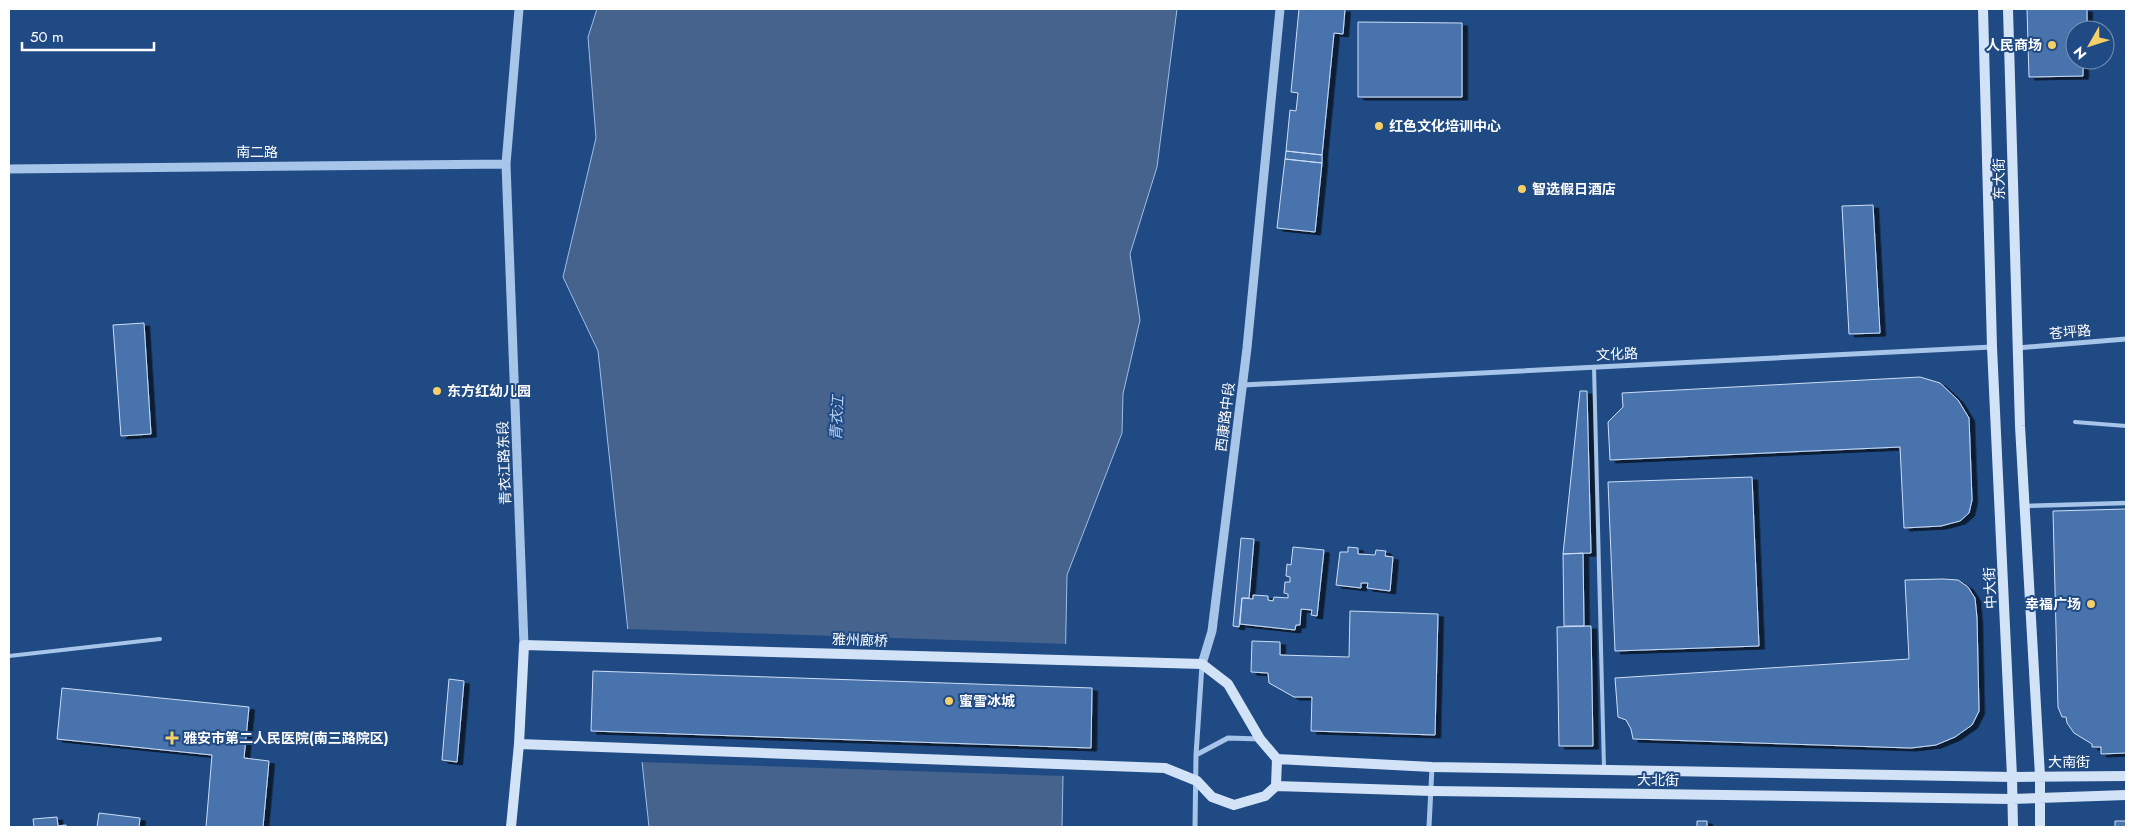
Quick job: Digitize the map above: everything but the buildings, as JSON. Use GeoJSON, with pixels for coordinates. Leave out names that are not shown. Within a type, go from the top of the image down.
{"type":"FeatureCollection","features":[{"type":"Feature","properties":{"kind":"main road","name":"东大街"},"geometry":{"type":"LineString","coordinates":[[1983,9],[1992,347]]}},
{"type":"Feature","properties":{"kind":"main road","name":"东大街"},"geometry":{"type":"LineString","coordinates":[[2008,9],[2017,348]]}},
{"type":"Feature","properties":{"kind":"main road","name":"中大街"},"geometry":{"type":"LineString","coordinates":[[1992,347],[2012,777],[2012,827]]}},
{"type":"Feature","properties":{"kind":"main road"},"geometry":{"type":"LineString","coordinates":[[2017,348],[2040,776],[2040,827]]}},
{"type":"Feature","properties":{"kind":"main road","name":"雅州廊桥"},"geometry":{"type":"LineString","coordinates":[[524,645],[1202,664]]}},
{"type":"Feature","properties":{"kind":"main road","name":"青衣江路东段"},"geometry":{"type":"LineString","coordinates":[[511,827],[519,744],[524,645]]}},
{"type":"Feature","properties":{"kind":"main road"},"geometry":{"type":"LineString","coordinates":[[519,744],[1165,768],[1197,780],[1212,797],[1234,805],[1265,796],[1276,786],[1277,759],[1260,739],[1228,684],[1202,664]]}},
{"type":"Feature","properties":{"kind":"main road","name":"大北街"},"geometry":{"type":"LineString","coordinates":[[1277,759],[1432,767],[2012,777]]}},
{"type":"Feature","properties":{"kind":"main road","name":"大南街"},"geometry":{"type":"LineString","coordinates":[[2012,777],[2126,776]]}},
{"type":"Feature","properties":{"kind":"main road","name":"大北街"},"geometry":{"type":"LineString","coordinates":[[1276,786],[1432,791],[2012,799],[2039,797]]}},
{"type":"Feature","properties":{"kind":"main road"},"geometry":{"type":"LineString","coordinates":[[2039,797],[2126,796]]}},
{"type":"Feature","properties":{"kind":"street","name":"青衣江路东段"},"geometry":{"type":"LineString","coordinates":[[519,9],[506,164],[524,645]]}},
{"type":"Feature","properties":{"kind":"street","name":"西康路中段"},"geometry":{"type":"LineString","coordinates":[[1195,827],[1196,755],[1202,664],[1212,631],[1243,386],[1280,9]]}},
{"type":"Feature","properties":{"kind":"street","name":"南二路"},"geometry":{"type":"LineString","coordinates":[[9,169],[506,164]]}},
{"type":"Feature","properties":{"kind":"street","name":"苍坪路"},"geometry":{"type":"LineString","coordinates":[[2017,348],[2126,338]]}},
{"type":"Feature","properties":{"kind":"street","name":"文化路"},"geometry":{"type":"LineString","coordinates":[[1243,386],[1992,347]]}},
{"type":"Feature","properties":{"kind":"street"},"geometry":{"type":"LineString","coordinates":[[2024,506],[2126,503]]}},
{"type":"Feature","properties":{"kind":"street"},"geometry":{"type":"LineString","coordinates":[[1196,755],[1228,738],[1260,739]]}},
{"type":"Feature","properties":{"kind":"street"},"geometry":{"type":"LineString","coordinates":[[1429,827],[1432,767]]}},
{"type":"Feature","properties":{"kind":"lane"},"geometry":{"type":"LineString","coordinates":[[1594,367],[1604,770]]}},
{"type":"Feature","properties":{"kind":"lane"},"geometry":{"type":"LineString","coordinates":[[2075,422],[2126,426]]}},
{"type":"Feature","properties":{"kind":"lane"},"geometry":{"type":"LineString","coordinates":[[9,656],[160,639]]}},
{"type":"Feature","properties":{"kind":"water","name":"青衣江"},"geometry":{"type":"Polygon","coordinates":[[[597,9],[1177,9],[1157,167],[1130,254],[1140,320],[1123,394],[1122,433],[1067,575],[1062,827],[649,827],[598,351],[563,277],[596,138],[588,37],[597,9]]]}},
{"type":"Feature","properties":{"kind":"pier"},"geometry":{"type":"Polygon","coordinates":[[[626,629],[1068,644],[1065,776],[640,762],[626,629]]]}},
{"type":"Feature","properties":{"kind":"place","name":"人民商场"},"geometry":{"type":"Point","coordinates":[2052,45]}},
{"type":"Feature","properties":{"kind":"place","name":"红色文化培训中心"},"geometry":{"type":"Point","coordinates":[1379,126]}},
{"type":"Feature","properties":{"kind":"place","name":"智选假日酒店"},"geometry":{"type":"Point","coordinates":[1522,189]}},
{"type":"Feature","properties":{"kind":"place","name":"东方红幼儿园"},"geometry":{"type":"Point","coordinates":[437,391]}},
{"type":"Feature","properties":{"kind":"place","name":"幸福广场"},"geometry":{"type":"Point","coordinates":[2091,604]}},
{"type":"Feature","properties":{"kind":"place","name":"蜜雪冰城"},"geometry":{"type":"Point","coordinates":[949,701]}},
{"type":"Feature","properties":{"kind":"place","name":"雅安市第二人民医院(南三路院区)"},"geometry":{"type":"Point","coordinates":[172,738]}}]}
